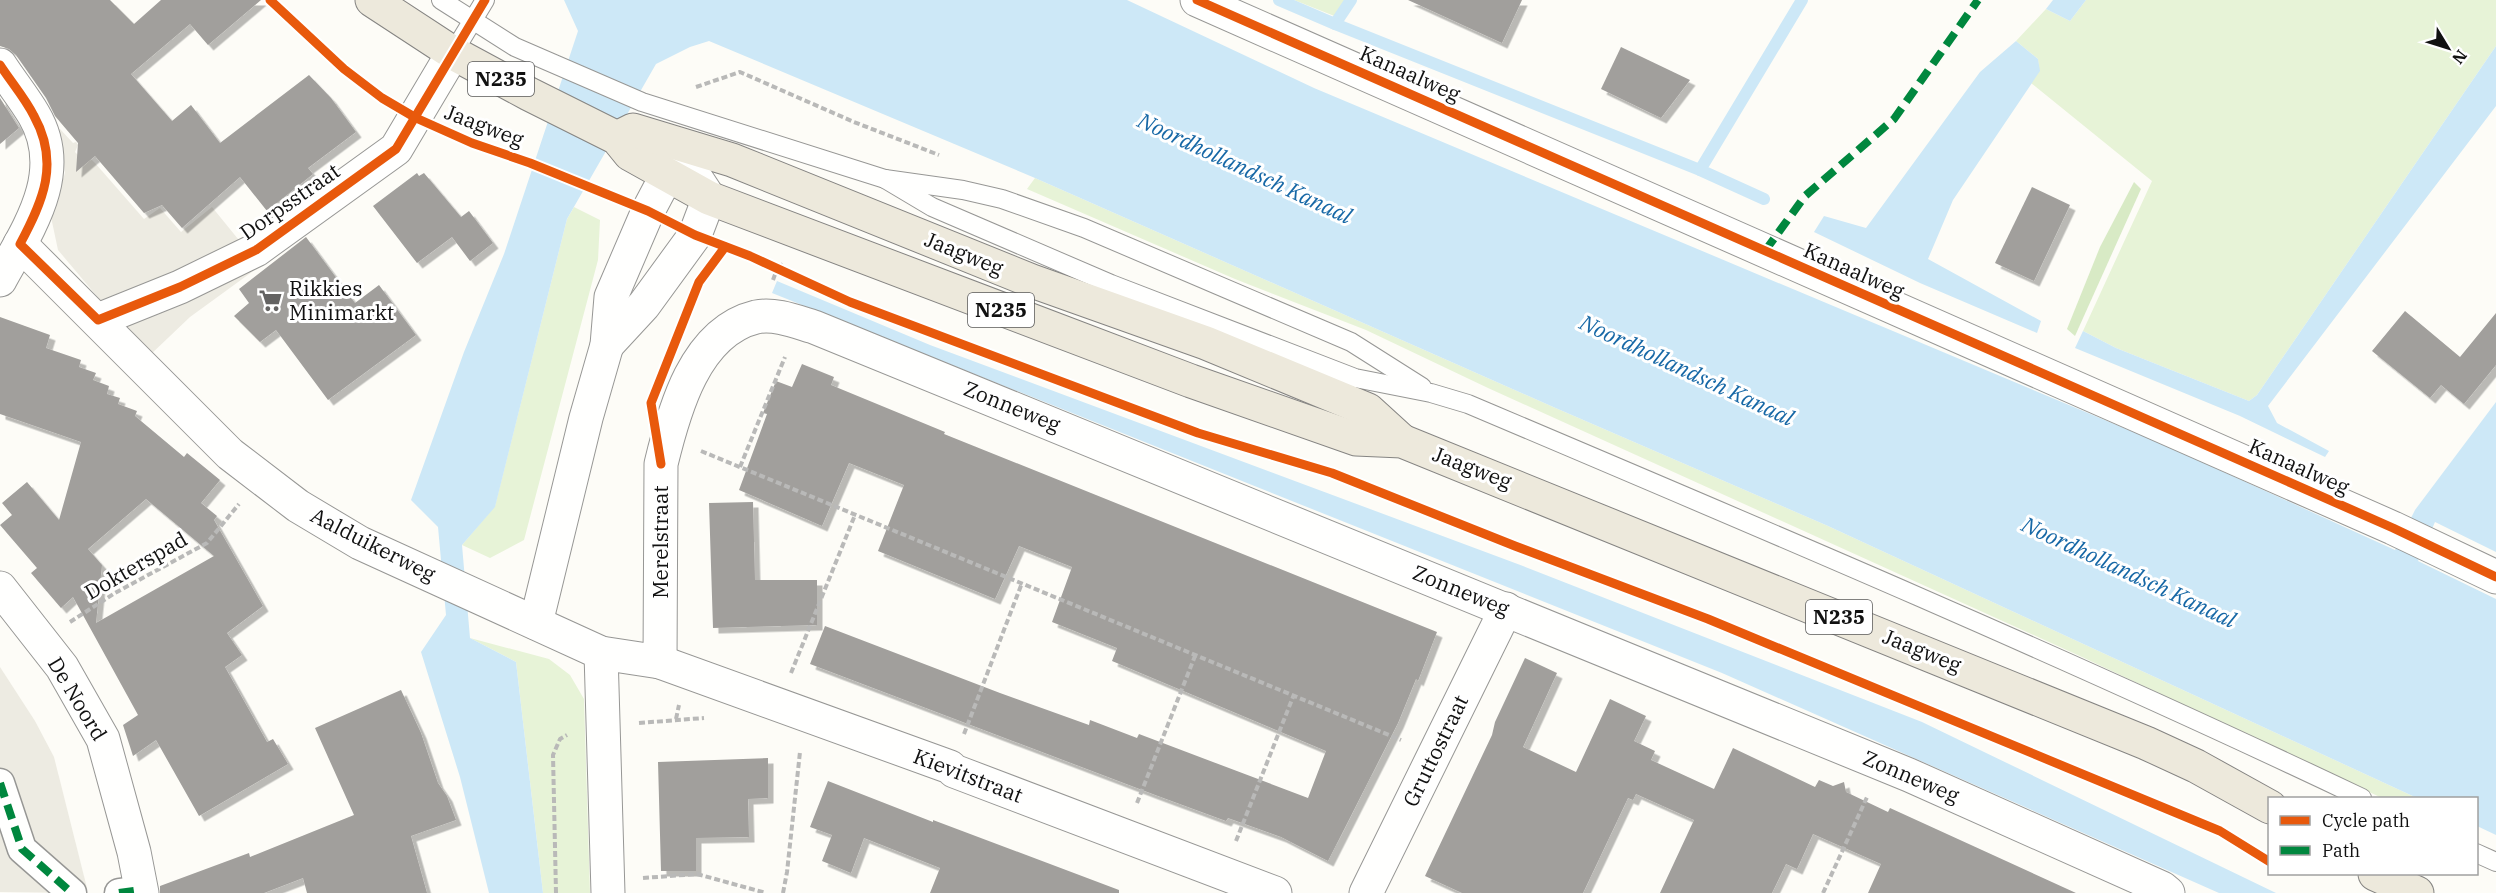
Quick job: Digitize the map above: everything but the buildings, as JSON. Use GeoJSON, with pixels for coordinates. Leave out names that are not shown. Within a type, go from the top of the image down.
{"type":"FeatureCollection","features":[{"type":"Feature","properties":{"kind":"main road","name":"Jaagweg"},"geometry":{"type":"LineString","coordinates":[[372,0],[453,53],[617,138],[633,130],[671,160],[732,160],[1032,281],[1217,348],[1368,410],[1402,441]]}},
{"type":"Feature","properties":{"kind":"main road","name":"Jaagweg"},"geometry":{"type":"LineString","coordinates":[[709,198],[1191,381],[1356,439],[1402,441],[2146,743],[2196,766],[2268,806]]}},
{"type":"Feature","properties":{"kind":"main road"},"geometry":{"type":"LineString","coordinates":[[2379,875],[2418,893]]}},
{"type":"Feature","properties":{"kind":"street","name":"Kanaalweg"},"geometry":{"type":"LineString","coordinates":[[1197,0],[2393,528],[2496,577]]}},
{"type":"Feature","properties":{"kind":"street","name":"Dorpsstraat"},"geometry":{"type":"LineString","coordinates":[[98,320],[180,287],[256,250],[396,149],[453,53]]}},
{"type":"Feature","properties":{"kind":"street"},"geometry":{"type":"LineString","coordinates":[[0,65],[34,116],[43,137],[49,169],[45,188],[20,244],[0,280]]}},
{"type":"Feature","properties":{"kind":"street"},"geometry":{"type":"LineString","coordinates":[[607,345],[644,305],[695,235],[709,198],[671,160],[611,297],[607,345],[586,418],[537,622],[601,653],[660,662]]}},
{"type":"Feature","properties":{"kind":"street","name":"Aalduikerweg"},"geometry":{"type":"LineString","coordinates":[[20,244],[213,438],[260,478],[298,506],[360,543],[490,603],[537,622]]}},
{"type":"Feature","properties":{"kind":"street","name":"Zonneweg"},"geometry":{"type":"LineString","coordinates":[[747,321],[758,316],[798,322],[1882,764],[2151,883],[2168,893]]}},
{"type":"Feature","properties":{"kind":"street","name":"Merelstraat"},"geometry":{"type":"LineString","coordinates":[[660,662],[664,451],[688,383],[709,347],[722,333],[747,321]]}},
{"type":"Feature","properties":{"kind":"street","name":"De Noord"},"geometry":{"type":"LineString","coordinates":[[0,588],[62,667],[103,739],[134,852],[134,892]]}},
{"type":"Feature","properties":{"kind":"street","name":"Gruttostraat"},"geometry":{"type":"LineString","coordinates":[[1366,893],[1506,609]]}},
{"type":"Feature","properties":{"kind":"street"},"geometry":{"type":"LineString","coordinates":[[601,653],[608,887]]}},
{"type":"Feature","properties":{"kind":"street","name":"Kievitstraat"},"geometry":{"type":"LineString","coordinates":[[660,662],[950,767],[1275,893]]}},
{"type":"Feature","properties":{"kind":"street"},"geometry":{"type":"LineString","coordinates":[[0,783],[22,849],[72,893]]}},
{"type":"Feature","properties":{"kind":"lane"},"geometry":{"type":"LineString","coordinates":[[441,0],[515,46],[642,102],[885,179],[963,190],[1002,199],[1084,228],[1351,342],[1431,393]]}},
{"type":"Feature","properties":{"kind":"lane"},"geometry":{"type":"LineString","coordinates":[[453,53],[485,0]]}},
{"type":"Feature","properties":{"kind":"lane"},"geometry":{"type":"LineString","coordinates":[[885,179],[932,207],[1111,284],[1355,378],[1431,393],[1468,404],[1835,559],[2209,726],[2360,797]]}},
{"type":"Feature","properties":{"kind":"lane"},"geometry":{"type":"LineString","coordinates":[[2478,854],[2496,862]]}},
{"type":"Feature","properties":{"kind":"path"},"geometry":{"type":"LineString","coordinates":[[692,89],[740,72],[854,123]]}},
{"type":"Feature","properties":{"kind":"path"},"geometry":{"type":"LineString","coordinates":[[768,265],[788,274]]}},
{"type":"Feature","properties":{"kind":"path"},"geometry":{"type":"LineString","coordinates":[[740,467],[798,322]]}},
{"type":"Feature","properties":{"kind":"path"},"geometry":{"type":"LineString","coordinates":[[664,451],[740,467],[1435,754]]}},
{"type":"Feature","properties":{"kind":"path"},"geometry":{"type":"LineString","coordinates":[[783,893],[801,738],[789,710],[855,515]]}},
{"type":"Feature","properties":{"kind":"path"},"geometry":{"type":"LineString","coordinates":[[950,767],[1022,583]]}},
{"type":"Feature","properties":{"kind":"path"},"geometry":{"type":"LineString","coordinates":[[1123,835],[1195,656]]}},
{"type":"Feature","properties":{"kind":"path"},"geometry":{"type":"LineString","coordinates":[[1223,872],[1293,697]]}},
{"type":"Feature","properties":{"kind":"path"},"geometry":{"type":"LineString","coordinates":[[556,893],[553,755],[560,739],[578,730],[709,717]]}},
{"type":"Feature","properties":{"kind":"path"},"geometry":{"type":"LineString","coordinates":[[1823,893],[1882,764]]}},
{"type":"Feature","properties":{"kind":"path"},"geometry":{"type":"LineString","coordinates":[[608,887],[697,874],[766,893]]}},
{"type":"Feature","properties":{"kind":"green space"},"geometry":{"type":"Polygon","coordinates":[[[1294,0],[1354,0],[1342,19],[1294,0]]]}},
{"type":"Feature","properties":{"kind":"green space"},"geometry":{"type":"Polygon","coordinates":[[[2086,0],[2496,0],[2496,46],[2257,395],[2249,401],[2116,348],[2083,331],[2152,181],[2031,83],[2039,71],[2038,59],[2016,41],[2046,9],[2070,21],[2086,0]]]}},
{"type":"Feature","properties":{"kind":"green space"},"geometry":{"type":"Polygon","coordinates":[[[1035,178],[1828,526],[2415,797],[2380,797],[2082,657],[1488,388],[1366,330],[1235,279],[1027,189],[1035,178]]]}},
{"type":"Feature","properties":{"kind":"green space"},"geometry":{"type":"Polygon","coordinates":[[[2134,182],[2141,189],[2075,336],[2067,329],[2100,247],[2134,182]]]}},
{"type":"Feature","properties":{"kind":"green space"},"geometry":{"type":"Polygon","coordinates":[[[574,207],[600,220],[598,260],[524,540],[490,558],[462,545],[495,506],[567,219],[574,207]]]}},
{"type":"Feature","properties":{"kind":"green space"},"geometry":{"type":"Polygon","coordinates":[[[470,638],[549,659],[570,675],[584,699],[590,893],[543,893],[516,662],[470,638]]]}},
{"type":"Feature","properties":{"kind":"shaded area"},"geometry":{"type":"Polygon","coordinates":[[[60,129],[73,143],[76,142],[78,145],[75,152],[82,159],[89,157],[144,219],[160,208],[181,232],[212,207],[260,266],[190,317],[148,357],[58,250],[51,217],[65,173],[56,130],[60,129]]]}},
{"type":"Feature","properties":{"kind":"shaded area"},"geometry":{"type":"Polygon","coordinates":[[[0,667],[35,721],[54,757],[87,888],[80,893],[0,892],[0,667]]]}},
{"type":"Feature","properties":{"kind":"water","name":"Noordhollandsch Kanaal"},"geometry":{"type":"Polygon","coordinates":[[[564,0],[1127,0],[1314,88],[2169,447],[2395,550],[2415,510],[2496,402],[2496,552],[2435,522],[2418,561],[2496,599],[2496,835],[2478,826],[2478,797],[2415,797],[1828,526],[1035,178],[709,41],[690,47],[656,64],[567,219],[495,507],[462,545],[470,638],[516,662],[543,893],[489,893],[460,777],[421,652],[446,615],[438,527],[411,500],[464,352],[504,254],[578,31],[564,0]]]}},
{"type":"Feature","properties":{"kind":"water"},"geometry":{"type":"Polygon","coordinates":[[[2053,0],[2086,0],[2070,21],[2046,9],[2053,0]]]}},
{"type":"Feature","properties":{"kind":"water"},"geometry":{"type":"Polygon","coordinates":[[[2016,41],[2038,59],[2040,71],[1953,200],[1928,259],[2041,321],[2037,333],[1920,283],[1814,232],[1824,216],[1866,228],[1980,72],[2016,41]]]}},
{"type":"Feature","properties":{"kind":"water"},"geometry":{"type":"Polygon","coordinates":[[[2496,46],[2496,106],[2268,406],[2277,423],[2329,451],[2325,457],[2240,416],[2075,348],[2083,331],[2116,348],[2249,401],[2257,395],[2496,46]]]}},
{"type":"Feature","properties":{"kind":"water"},"geometry":{"type":"Polygon","coordinates":[[[777,281],[930,345],[1523,566],[1922,722],[2276,893],[2219,893],[1722,673],[772,293],[777,281]]]}},
{"type":"Feature","properties":{"kind":"waterway"},"geometry":{"type":"LineString","coordinates":[[1279,0],[1335,24],[1351,0]]}},
{"type":"Feature","properties":{"kind":"waterway"},"geometry":{"type":"LineString","coordinates":[[1764,199],[1700,170],[1802,0]]}},
{"type":"Feature","properties":{"kind":"waterway"},"geometry":{"type":"LineString","coordinates":[[1335,24],[1700,170]]}},
{"type":"Feature","properties":{"kind":"marked path"},"geometry":{"type":"LineString","coordinates":[[1765,251],[1805,196],[1894,119],[1978,0]]}},
{"type":"Feature","properties":{"kind":"marked path"},"geometry":{"type":"LineString","coordinates":[[0,783],[22,849],[72,893]]}},
{"type":"Feature","properties":{"kind":"marked path"},"geometry":{"type":"LineString","coordinates":[[119,893],[141,890]]}},
{"type":"Feature","properties":{"kind":"cycle path"},"geometry":{"type":"LineString","coordinates":[[270,0],[344,69],[382,98],[416,118],[472,143],[530,163],[648,211],[695,235],[750,256],[850,302],[1198,433],[1332,473],[1515,546],[1708,619],[2220,831],[2268,861]]}},
{"type":"Feature","properties":{"kind":"cycle path"},"geometry":{"type":"LineString","coordinates":[[0,65],[30,109],[42,133],[46,150],[47,166],[41,197],[20,244],[98,320],[180,287],[256,250],[396,149],[485,0]]}},
{"type":"Feature","properties":{"kind":"cycle path"},"geometry":{"type":"LineString","coordinates":[[1197,0],[2393,528],[2496,577]]}},
{"type":"Feature","properties":{"kind":"cycle path"},"geometry":{"type":"LineString","coordinates":[[661,464],[651,403],[699,282],[725,247]]}},
{"type":"Feature","properties":{"kind":"place","name":"Rikkies Minimarkt"},"geometry":{"type":"Point","coordinates":[271,301]}}]}
